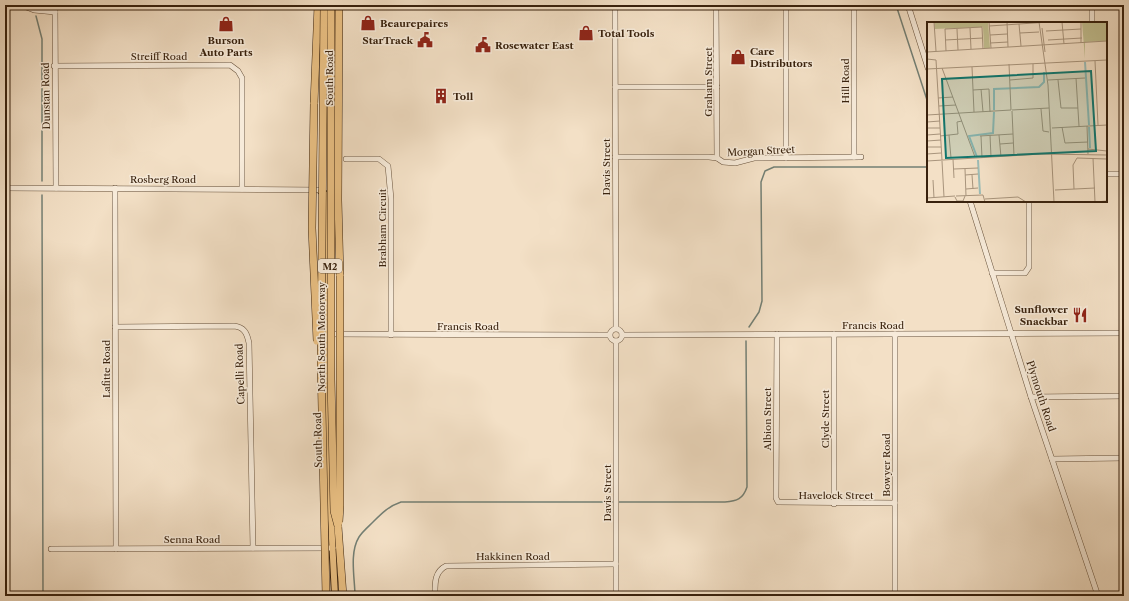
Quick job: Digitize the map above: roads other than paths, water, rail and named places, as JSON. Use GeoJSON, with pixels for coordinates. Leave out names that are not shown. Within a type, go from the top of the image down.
{"type":"FeatureCollection","features":[{"type":"Feature","properties":{"kind":"highway","name":"North South Motorway"},"geometry":{"type":"LineString","coordinates":[[324,5],[321,363],[326,596]]}},
{"type":"Feature","properties":{"kind":"highway","name":"North South Motorway"},"geometry":{"type":"LineString","coordinates":[[331,5],[331,379],[334,511],[338,526],[342,596]]}},
{"type":"Feature","properties":{"kind":"highway","name":"South Road"},"geometry":{"type":"LineString","coordinates":[[338,526],[340,506],[340,276],[338,151],[339,16],[341,5]]}},
{"type":"Feature","properties":{"kind":"highway"},"geometry":{"type":"LineString","coordinates":[[317,7],[312,265],[316,330],[321,363]]}},
{"type":"Feature","properties":{"kind":"main road","name":"South Road"},"geometry":{"type":"LineString","coordinates":[[320,190],[326,195],[327,200],[327,443],[335,596]]}},
{"type":"Feature","properties":{"kind":"street"},"geometry":{"type":"LineString","coordinates":[[21,5],[34,10],[55,12]]}},
{"type":"Feature","properties":{"kind":"street","name":"Dunstan Road"},"geometry":{"type":"LineString","coordinates":[[55,5],[54,66],[56,188]]}},
{"type":"Feature","properties":{"kind":"street","name":"Davis Street"},"geometry":{"type":"LineString","coordinates":[[615,5],[616,328]]}},
{"type":"Feature","properties":{"kind":"street","name":"Graham Street"},"geometry":{"type":"LineString","coordinates":[[716,5],[717,158]]}},
{"type":"Feature","properties":{"kind":"street"},"geometry":{"type":"LineString","coordinates":[[786,5],[786,158]]}},
{"type":"Feature","properties":{"kind":"street","name":"Hill Road"},"geometry":{"type":"LineString","coordinates":[[854,5],[854,157]]}},
{"type":"Feature","properties":{"kind":"street"},"geometry":{"type":"LineString","coordinates":[[908,5],[927,65]]}},
{"type":"Feature","properties":{"kind":"street"},"geometry":{"type":"LineString","coordinates":[[1092,5],[1092,22]]}},
{"type":"Feature","properties":{"kind":"street","name":"Streiff Road"},"geometry":{"type":"LineString","coordinates":[[54,66],[230,65],[238,71],[242,78],[242,189]]}},
{"type":"Feature","properties":{"kind":"street"},"geometry":{"type":"LineString","coordinates":[[615,88],[717,88]]}},
{"type":"Feature","properties":{"kind":"street"},"geometry":{"type":"LineString","coordinates":[[338,151],[346,159],[339,166]]}},
{"type":"Feature","properties":{"kind":"street","name":"Morgan Street"},"geometry":{"type":"LineString","coordinates":[[615,157],[717,158],[723,162],[735,163],[754,158],[861,157]]}},
{"type":"Feature","properties":{"kind":"street","name":"Brabham Circuit"},"geometry":{"type":"LineString","coordinates":[[346,159],[379,159],[388,166],[391,199],[391,335]]}},
{"type":"Feature","properties":{"kind":"street"},"geometry":{"type":"LineString","coordinates":[[1107,174],[1124,174]]}},
{"type":"Feature","properties":{"kind":"street","name":"Rosberg Road"},"geometry":{"type":"LineString","coordinates":[[5,188],[320,190]]}},
{"type":"Feature","properties":{"kind":"street","name":"Lafitte Road"},"geometry":{"type":"LineString","coordinates":[[115,188],[116,549]]}},
{"type":"Feature","properties":{"kind":"street","name":"Plymouth Road"},"geometry":{"type":"LineString","coordinates":[[970,202],[1031,397],[1098,596]]}},
{"type":"Feature","properties":{"kind":"street"},"geometry":{"type":"LineString","coordinates":[[992,273],[1025,273],[1029,267],[1029,202]]}},
{"type":"Feature","properties":{"kind":"street","name":"Capelli Road"},"geometry":{"type":"LineString","coordinates":[[115,327],[234,326],[240,327],[244,330],[249,343],[253,548]]}},
{"type":"Feature","properties":{"kind":"street"},"geometry":{"type":"LineString","coordinates":[[616,328],[620,330],[622,335],[620,339],[616,341],[610,339],[609,335],[612,329],[616,328]]}},
{"type":"Feature","properties":{"kind":"street","name":"Francis Road"},"geometry":{"type":"LineString","coordinates":[[622,335],[1124,333]]}},
{"type":"Feature","properties":{"kind":"street","name":"Francis Road"},"geometry":{"type":"LineString","coordinates":[[327,334],[609,335]]}},
{"type":"Feature","properties":{"kind":"street","name":"Albion Street"},"geometry":{"type":"LineString","coordinates":[[777,334],[776,498],[778,502]]}},
{"type":"Feature","properties":{"kind":"street","name":"Clyde Street"},"geometry":{"type":"LineString","coordinates":[[834,334],[834,504]]}},
{"type":"Feature","properties":{"kind":"street","name":"Bowyer Road"},"geometry":{"type":"LineString","coordinates":[[895,334],[895,596]]}},
{"type":"Feature","properties":{"kind":"street","name":"Davis Street"},"geometry":{"type":"LineString","coordinates":[[616,341],[616,596]]}},
{"type":"Feature","properties":{"kind":"street"},"geometry":{"type":"LineString","coordinates":[[1031,397],[1124,396]]}},
{"type":"Feature","properties":{"kind":"street"},"geometry":{"type":"LineString","coordinates":[[1052,459],[1124,458]]}},
{"type":"Feature","properties":{"kind":"street","name":"Havelock Street"},"geometry":{"type":"LineString","coordinates":[[778,502],[834,504],[895,503]]}},
{"type":"Feature","properties":{"kind":"street","name":"Senna Road"},"geometry":{"type":"LineString","coordinates":[[51,549],[333,548]]}},
{"type":"Feature","properties":{"kind":"street","name":"Hakkinen Road"},"geometry":{"type":"LineString","coordinates":[[435,596],[436,577],[438,572],[446,566],[616,564]]}},
{"type":"Feature","properties":{"kind":"waterway"},"geometry":{"type":"LineString","coordinates":[[896,5],[927,100]]}},
{"type":"Feature","properties":{"kind":"waterway"},"geometry":{"type":"LineString","coordinates":[[36,16],[42,39],[42,181]]}},
{"type":"Feature","properties":{"kind":"waterway"},"geometry":{"type":"LineString","coordinates":[[749,327],[759,312],[762,301],[761,182],[765,171],[774,167],[927,167]]}},
{"type":"Feature","properties":{"kind":"waterway"},"geometry":{"type":"LineString","coordinates":[[42,195],[43,596]]}},
{"type":"Feature","properties":{"kind":"waterway"},"geometry":{"type":"LineString","coordinates":[[618,502],[725,502],[739,499],[744,494],[747,487],[746,341]]}},
{"type":"Feature","properties":{"kind":"waterway"},"geometry":{"type":"LineString","coordinates":[[355,596],[353,558],[356,543],[366,529],[383,513],[401,502],[614,502]]}},
{"type":"Feature","properties":{"kind":"place","name":"Beaurepaires"},"geometry":{"type":"Point","coordinates":[368,23]}},
{"type":"Feature","properties":{"kind":"place","name":"Burson Auto Parts"},"geometry":{"type":"Point","coordinates":[226,24]}},
{"type":"Feature","properties":{"kind":"place","name":"Total Tools"},"geometry":{"type":"Point","coordinates":[586,33]}},
{"type":"Feature","properties":{"kind":"place","name":"StarTrack"},"geometry":{"type":"Point","coordinates":[425,40]}},
{"type":"Feature","properties":{"kind":"place","name":"Rosewater East"},"geometry":{"type":"Point","coordinates":[483,45]}},
{"type":"Feature","properties":{"kind":"place","name":"Care Distributors"},"geometry":{"type":"Point","coordinates":[738,57]}},
{"type":"Feature","properties":{"kind":"place","name":"Toll"},"geometry":{"type":"Point","coordinates":[441,96]}},
{"type":"Feature","properties":{"kind":"place","name":"Sunflower Snackbar"},"geometry":{"type":"Point","coordinates":[1080,315]}}]}
